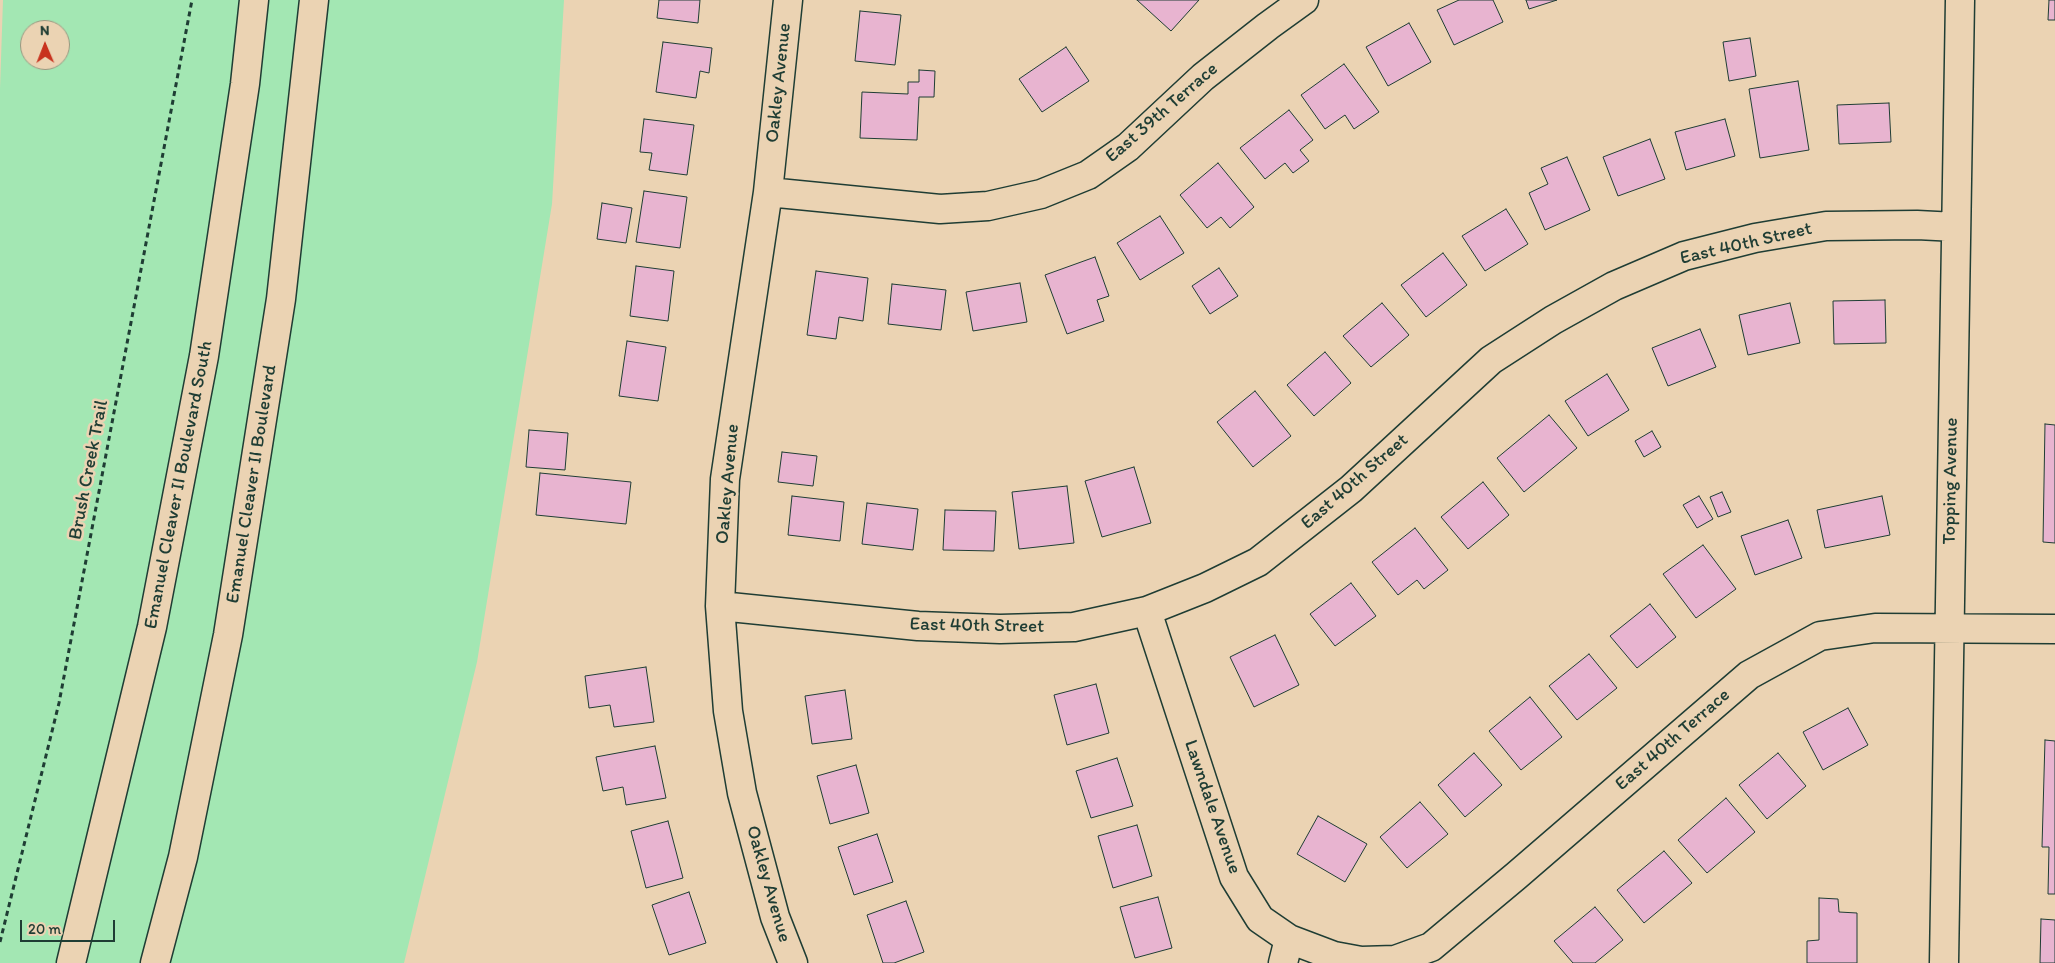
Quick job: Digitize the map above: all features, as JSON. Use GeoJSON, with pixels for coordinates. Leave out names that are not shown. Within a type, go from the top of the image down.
{"type":"FeatureCollection","features":[{"type":"Feature","properties":{"kind":"street","name":"Emanuel Cleaver II Boulevard South"},"geometry":{"type":"LineString","coordinates":[[71,963],[152,627],[204,356],[245,84],[254,0]]}},
{"type":"Feature","properties":{"kind":"street","name":"Emanuel Cleaver II Boulevard"},"geometry":{"type":"LineString","coordinates":[[155,963],[183,857],[228,635],[281,299],[314,0]]}},
{"type":"Feature","properties":{"kind":"street","name":"Oakley Avenue"},"geometry":{"type":"LineString","coordinates":[[788,0],[768,192],[725,479],[720,606],[728,711],[742,794],[775,917],[793,963]]}},
{"type":"Feature","properties":{"kind":"street","name":"East 39th Terrace"},"geometry":{"type":"LineString","coordinates":[[768,192],[940,209],[988,206],[1040,194],[1088,174],[1128,147],[1202,76],[1304,0]]}},
{"type":"Feature","properties":{"kind":"street","name":"Topping Avenue"},"geometry":{"type":"LineString","coordinates":[[1944,963],[1960,0]]}},
{"type":"Feature","properties":{"kind":"street","name":"East 40th Street"},"geometry":{"type":"LineString","coordinates":[[720,606],[918,626],[1000,629],[1074,627],[1147,611],[1205,588],[1258,562],[1351,490],[1491,360],[1553,320],[1614,286],[1684,256],[1755,238],[1826,226],[1956,226]]}},
{"type":"Feature","properties":{"kind":"street","name":"Lawndale Avenue"},"geometry":{"type":"LineString","coordinates":[[1147,611],[1234,877],[1260,919],[1286,951],[1334,956]]}},
{"type":"Feature","properties":{"kind":"street","name":"East 40th Terrace"},"geometry":{"type":"LineString","coordinates":[[1334,956],[1361,962],[1395,960],[1431,947],[1748,675],[1820,636],[1875,628],[2055,629]]}},
{"type":"Feature","properties":{"kind":"path","name":"Brush Creek Trail"},"geometry":{"type":"LineString","coordinates":[[0,942],[59,703],[192,0]]}},
{"type":"Feature","properties":{"kind":"green space"},"geometry":{"type":"Polygon","coordinates":[[[3,0],[564,0],[552,204],[477,662],[404,963],[0,963],[0,89],[3,0]]]}},
{"type":"Feature","properties":{"kind":"building"},"geometry":{"type":"Polygon","coordinates":[[[659,0],[700,0],[698,23],[657,18],[659,0]]]}},
{"type":"Feature","properties":{"kind":"building"},"geometry":{"type":"Polygon","coordinates":[[[1137,0],[1199,0],[1171,31],[1137,0]]]}},
{"type":"Feature","properties":{"kind":"building"},"geometry":{"type":"Polygon","coordinates":[[[1459,0],[1493,0],[1503,22],[1454,45],[1437,10],[1459,0]]]}},
{"type":"Feature","properties":{"kind":"building"},"geometry":{"type":"Polygon","coordinates":[[[1526,0],[1557,0],[1529,9],[1526,0]]]}},
{"type":"Feature","properties":{"kind":"building"},"geometry":{"type":"Polygon","coordinates":[[[2049,0],[2055,0],[2055,20],[2048,20],[2049,0]]]}},
{"type":"Feature","properties":{"kind":"building"},"geometry":{"type":"Polygon","coordinates":[[[860,11],[901,15],[895,65],[855,61],[860,11]]]}},
{"type":"Feature","properties":{"kind":"building"},"geometry":{"type":"Polygon","coordinates":[[[1409,23],[1431,62],[1388,86],[1366,47],[1409,23]]]}},
{"type":"Feature","properties":{"kind":"building"},"geometry":{"type":"Polygon","coordinates":[[[1750,38],[1756,76],[1729,81],[1723,42],[1750,38]]]}},
{"type":"Feature","properties":{"kind":"building"},"geometry":{"type":"Polygon","coordinates":[[[663,42],[712,48],[709,73],[700,71],[696,98],[656,92],[663,42]]]}},
{"type":"Feature","properties":{"kind":"building"},"geometry":{"type":"Polygon","coordinates":[[[1066,47],[1089,81],[1042,112],[1019,79],[1066,47]]]}},
{"type":"Feature","properties":{"kind":"building"},"geometry":{"type":"Polygon","coordinates":[[[1344,64],[1379,112],[1354,129],[1345,115],[1325,129],[1301,95],[1344,64]]]}},
{"type":"Feature","properties":{"kind":"building"},"geometry":{"type":"Polygon","coordinates":[[[919,70],[935,71],[934,97],[919,97],[917,140],[860,138],[862,92],[908,94],[908,82],[919,82],[919,70]]]}},
{"type":"Feature","properties":{"kind":"building"},"geometry":{"type":"Polygon","coordinates":[[[1798,81],[1809,150],[1760,158],[1749,89],[1798,81]]]}},
{"type":"Feature","properties":{"kind":"building"},"geometry":{"type":"Polygon","coordinates":[[[1889,103],[1891,142],[1839,144],[1837,105],[1889,103]]]}},
{"type":"Feature","properties":{"kind":"building"},"geometry":{"type":"Polygon","coordinates":[[[1289,110],[1313,140],[1300,150],[1309,161],[1293,173],[1285,163],[1265,179],[1240,148],[1289,110]]]}},
{"type":"Feature","properties":{"kind":"building"},"geometry":{"type":"Polygon","coordinates":[[[644,119],[694,125],[687,175],[649,170],[652,153],[640,152],[644,119]]]}},
{"type":"Feature","properties":{"kind":"building"},"geometry":{"type":"Polygon","coordinates":[[[1725,119],[1735,156],[1686,170],[1675,132],[1725,119]]]}},
{"type":"Feature","properties":{"kind":"building"},"geometry":{"type":"Polygon","coordinates":[[[1650,139],[1665,179],[1618,196],[1603,157],[1650,139]]]}},
{"type":"Feature","properties":{"kind":"building"},"geometry":{"type":"Polygon","coordinates":[[[1567,157],[1590,210],[1545,230],[1529,193],[1548,184],[1541,168],[1567,157]]]}},
{"type":"Feature","properties":{"kind":"building"},"geometry":{"type":"Polygon","coordinates":[[[1218,163],[1254,207],[1230,228],[1221,217],[1207,228],[1180,195],[1218,163]]]}},
{"type":"Feature","properties":{"kind":"building"},"geometry":{"type":"Polygon","coordinates":[[[644,191],[687,197],[680,248],[636,242],[644,191]]]}},
{"type":"Feature","properties":{"kind":"building"},"geometry":{"type":"Polygon","coordinates":[[[602,203],[632,208],[626,243],[597,239],[602,203]]]}},
{"type":"Feature","properties":{"kind":"building"},"geometry":{"type":"Polygon","coordinates":[[[1506,209],[1528,244],[1485,271],[1462,236],[1506,209]]]}},
{"type":"Feature","properties":{"kind":"building"},"geometry":{"type":"Polygon","coordinates":[[[1160,216],[1184,253],[1140,280],[1117,243],[1160,216]]]}},
{"type":"Feature","properties":{"kind":"building"},"geometry":{"type":"Polygon","coordinates":[[[1443,253],[1467,285],[1426,317],[1401,285],[1443,253]]]}},
{"type":"Feature","properties":{"kind":"building"},"geometry":{"type":"Polygon","coordinates":[[[1095,257],[1109,296],[1097,300],[1104,321],[1067,334],[1045,275],[1095,257]]]}},
{"type":"Feature","properties":{"kind":"building"},"geometry":{"type":"Polygon","coordinates":[[[636,266],[674,271],[668,321],[630,316],[636,266]]]}},
{"type":"Feature","properties":{"kind":"building"},"geometry":{"type":"Polygon","coordinates":[[[1219,268],[1238,296],[1210,314],[1192,286],[1219,268]]]}},
{"type":"Feature","properties":{"kind":"building"},"geometry":{"type":"Polygon","coordinates":[[[816,271],[868,278],[863,321],[839,317],[836,339],[807,335],[816,271]]]}},
{"type":"Feature","properties":{"kind":"building"},"geometry":{"type":"Polygon","coordinates":[[[1020,283],[1027,322],[973,331],[966,292],[1020,283]]]}},
{"type":"Feature","properties":{"kind":"building"},"geometry":{"type":"Polygon","coordinates":[[[892,284],[946,290],[941,330],[888,324],[892,284]]]}},
{"type":"Feature","properties":{"kind":"building"},"geometry":{"type":"Polygon","coordinates":[[[1885,300],[1886,343],[1834,344],[1833,301],[1885,300]]]}},
{"type":"Feature","properties":{"kind":"building"},"geometry":{"type":"Polygon","coordinates":[[[1382,303],[1409,335],[1371,367],[1343,336],[1382,303]]]}},
{"type":"Feature","properties":{"kind":"building"},"geometry":{"type":"Polygon","coordinates":[[[1790,303],[1800,343],[1748,355],[1739,315],[1790,303]]]}},
{"type":"Feature","properties":{"kind":"building"},"geometry":{"type":"Polygon","coordinates":[[[1700,329],[1716,367],[1668,386],[1652,348],[1700,329]]]}},
{"type":"Feature","properties":{"kind":"building"},"geometry":{"type":"Polygon","coordinates":[[[627,341],[666,347],[658,401],[619,396],[627,341]]]}},
{"type":"Feature","properties":{"kind":"building"},"geometry":{"type":"Polygon","coordinates":[[[1325,352],[1351,383],[1314,416],[1287,385],[1325,352]]]}},
{"type":"Feature","properties":{"kind":"building"},"geometry":{"type":"Polygon","coordinates":[[[1607,374],[1629,410],[1588,436],[1565,401],[1607,374]]]}},
{"type":"Feature","properties":{"kind":"building"},"geometry":{"type":"Polygon","coordinates":[[[1255,391],[1291,436],[1253,467],[1217,422],[1255,391]]]}},
{"type":"Feature","properties":{"kind":"building"},"geometry":{"type":"Polygon","coordinates":[[[1549,415],[1577,448],[1524,492],[1497,458],[1549,415]]]}},
{"type":"Feature","properties":{"kind":"building"},"geometry":{"type":"Polygon","coordinates":[[[2045,424],[2055,425],[2055,543],[2043,542],[2045,424]]]}},
{"type":"Feature","properties":{"kind":"building"},"geometry":{"type":"Polygon","coordinates":[[[529,430],[568,433],[565,470],[526,467],[529,430]]]}},
{"type":"Feature","properties":{"kind":"building"},"geometry":{"type":"Polygon","coordinates":[[[1652,431],[1661,447],[1644,457],[1635,441],[1652,431]]]}},
{"type":"Feature","properties":{"kind":"building"},"geometry":{"type":"Polygon","coordinates":[[[782,452],[817,456],[813,486],[778,482],[782,452]]]}},
{"type":"Feature","properties":{"kind":"building"},"geometry":{"type":"Polygon","coordinates":[[[1134,467],[1151,523],[1102,537],[1085,481],[1134,467]]]}},
{"type":"Feature","properties":{"kind":"building"},"geometry":{"type":"Polygon","coordinates":[[[540,473],[631,482],[626,524],[536,515],[540,473]]]}},
{"type":"Feature","properties":{"kind":"building"},"geometry":{"type":"Polygon","coordinates":[[[1483,482],[1509,515],[1468,549],[1441,517],[1483,482]]]}},
{"type":"Feature","properties":{"kind":"building"},"geometry":{"type":"Polygon","coordinates":[[[1067,486],[1074,543],[1019,549],[1012,492],[1067,486]]]}},
{"type":"Feature","properties":{"kind":"building"},"geometry":{"type":"Polygon","coordinates":[[[1722,492],[1731,512],[1718,517],[1710,497],[1722,492]]]}},
{"type":"Feature","properties":{"kind":"building"},"geometry":{"type":"Polygon","coordinates":[[[792,496],[844,502],[840,541],[788,535],[792,496]]]}},
{"type":"Feature","properties":{"kind":"building"},"geometry":{"type":"Polygon","coordinates":[[[1699,496],[1713,519],[1697,528],[1683,505],[1699,496]]]}},
{"type":"Feature","properties":{"kind":"building"},"geometry":{"type":"Polygon","coordinates":[[[1882,496],[1890,535],[1825,548],[1817,510],[1882,496]]]}},
{"type":"Feature","properties":{"kind":"building"},"geometry":{"type":"Polygon","coordinates":[[[867,503],[918,509],[913,550],[862,544],[867,503]]]}},
{"type":"Feature","properties":{"kind":"building"},"geometry":{"type":"Polygon","coordinates":[[[945,510],[996,511],[994,551],[943,550],[945,510]]]}},
{"type":"Feature","properties":{"kind":"building"},"geometry":{"type":"Polygon","coordinates":[[[1788,520],[1802,558],[1755,575],[1741,536],[1788,520]]]}},
{"type":"Feature","properties":{"kind":"building"},"geometry":{"type":"Polygon","coordinates":[[[1415,528],[1448,570],[1424,589],[1417,580],[1398,595],[1372,562],[1415,528]]]}},
{"type":"Feature","properties":{"kind":"building"},"geometry":{"type":"Polygon","coordinates":[[[1703,545],[1736,589],[1696,618],[1663,574],[1703,545]]]}},
{"type":"Feature","properties":{"kind":"building"},"geometry":{"type":"Polygon","coordinates":[[[1351,583],[1376,616],[1335,646],[1310,614],[1351,583]]]}},
{"type":"Feature","properties":{"kind":"building"},"geometry":{"type":"Polygon","coordinates":[[[1650,604],[1676,637],[1637,668],[1610,636],[1650,604]]]}},
{"type":"Feature","properties":{"kind":"building"},"geometry":{"type":"Polygon","coordinates":[[[1275,635],[1299,685],[1254,707],[1230,657],[1275,635]]]}},
{"type":"Feature","properties":{"kind":"building"},"geometry":{"type":"Polygon","coordinates":[[[1589,654],[1617,688],[1577,720],[1549,686],[1589,654]]]}},
{"type":"Feature","properties":{"kind":"building"},"geometry":{"type":"Polygon","coordinates":[[[646,667],[654,722],[614,727],[610,705],[589,708],[585,676],[646,667]]]}},
{"type":"Feature","properties":{"kind":"building"},"geometry":{"type":"Polygon","coordinates":[[[1096,684],[1109,733],[1067,745],[1054,695],[1096,684]]]}},
{"type":"Feature","properties":{"kind":"building"},"geometry":{"type":"Polygon","coordinates":[[[845,690],[852,739],[812,744],[805,696],[845,690]]]}},
{"type":"Feature","properties":{"kind":"building"},"geometry":{"type":"Polygon","coordinates":[[[1530,697],[1562,737],[1521,770],[1489,731],[1530,697]]]}},
{"type":"Feature","properties":{"kind":"building"},"geometry":{"type":"Polygon","coordinates":[[[1848,708],[1868,745],[1823,770],[1803,732],[1848,708]]]}},
{"type":"Feature","properties":{"kind":"building"},"geometry":{"type":"Polygon","coordinates":[[[2045,740],[2055,741],[2055,894],[2048,894],[2049,847],[2042,847],[2045,740]]]}},
{"type":"Feature","properties":{"kind":"building"},"geometry":{"type":"Polygon","coordinates":[[[655,746],[666,798],[626,805],[623,787],[603,791],[596,757],[655,746]]]}},
{"type":"Feature","properties":{"kind":"building"},"geometry":{"type":"Polygon","coordinates":[[[1474,753],[1502,785],[1465,817],[1438,785],[1474,753]]]}},
{"type":"Feature","properties":{"kind":"building"},"geometry":{"type":"Polygon","coordinates":[[[1778,753],[1806,786],[1767,819],[1739,785],[1778,753]]]}},
{"type":"Feature","properties":{"kind":"building"},"geometry":{"type":"Polygon","coordinates":[[[1117,758],[1133,806],[1091,818],[1076,771],[1117,758]]]}},
{"type":"Feature","properties":{"kind":"building"},"geometry":{"type":"Polygon","coordinates":[[[856,765],[869,813],[830,824],[817,776],[856,765]]]}},
{"type":"Feature","properties":{"kind":"building"},"geometry":{"type":"Polygon","coordinates":[[[1726,798],[1755,832],[1707,873],[1678,840],[1726,798]]]}},
{"type":"Feature","properties":{"kind":"building"},"geometry":{"type":"Polygon","coordinates":[[[1420,802],[1448,834],[1407,868],[1380,837],[1420,802]]]}},
{"type":"Feature","properties":{"kind":"building"},"geometry":{"type":"Polygon","coordinates":[[[1318,816],[1367,844],[1345,882],[1297,854],[1318,816]]]}},
{"type":"Feature","properties":{"kind":"building"},"geometry":{"type":"Polygon","coordinates":[[[668,821],[683,878],[646,888],[631,831],[668,821]]]}},
{"type":"Feature","properties":{"kind":"building"},"geometry":{"type":"Polygon","coordinates":[[[1137,825],[1152,876],[1113,888],[1098,836],[1137,825]]]}},
{"type":"Feature","properties":{"kind":"building"},"geometry":{"type":"Polygon","coordinates":[[[877,834],[893,882],[854,895],[838,847],[877,834]]]}},
{"type":"Feature","properties":{"kind":"building"},"geometry":{"type":"Polygon","coordinates":[[[1664,851],[1692,883],[1644,923],[1617,890],[1664,851]]]}},
{"type":"Feature","properties":{"kind":"building"},"geometry":{"type":"Polygon","coordinates":[[[689,892],[706,943],[669,955],[652,905],[689,892]]]}},
{"type":"Feature","properties":{"kind":"building"},"geometry":{"type":"Polygon","coordinates":[[[1158,897],[1172,948],[1135,958],[1120,907],[1158,897]]]}},
{"type":"Feature","properties":{"kind":"building"},"geometry":{"type":"Polygon","coordinates":[[[1819,898],[1838,899],[1839,912],[1857,913],[1857,963],[1807,963],[1807,941],[1819,940],[1819,898]]]}},
{"type":"Feature","properties":{"kind":"building"},"geometry":{"type":"Polygon","coordinates":[[[906,901],[924,952],[894,963],[883,963],[867,915],[906,901]]]}},
{"type":"Feature","properties":{"kind":"building"},"geometry":{"type":"Polygon","coordinates":[[[1595,907],[1623,940],[1595,963],[1573,963],[1554,941],[1595,907]]]}},
{"type":"Feature","properties":{"kind":"building"},"geometry":{"type":"Polygon","coordinates":[[[2041,919],[2055,920],[2055,963],[2040,963],[2041,919]]]}}]}
